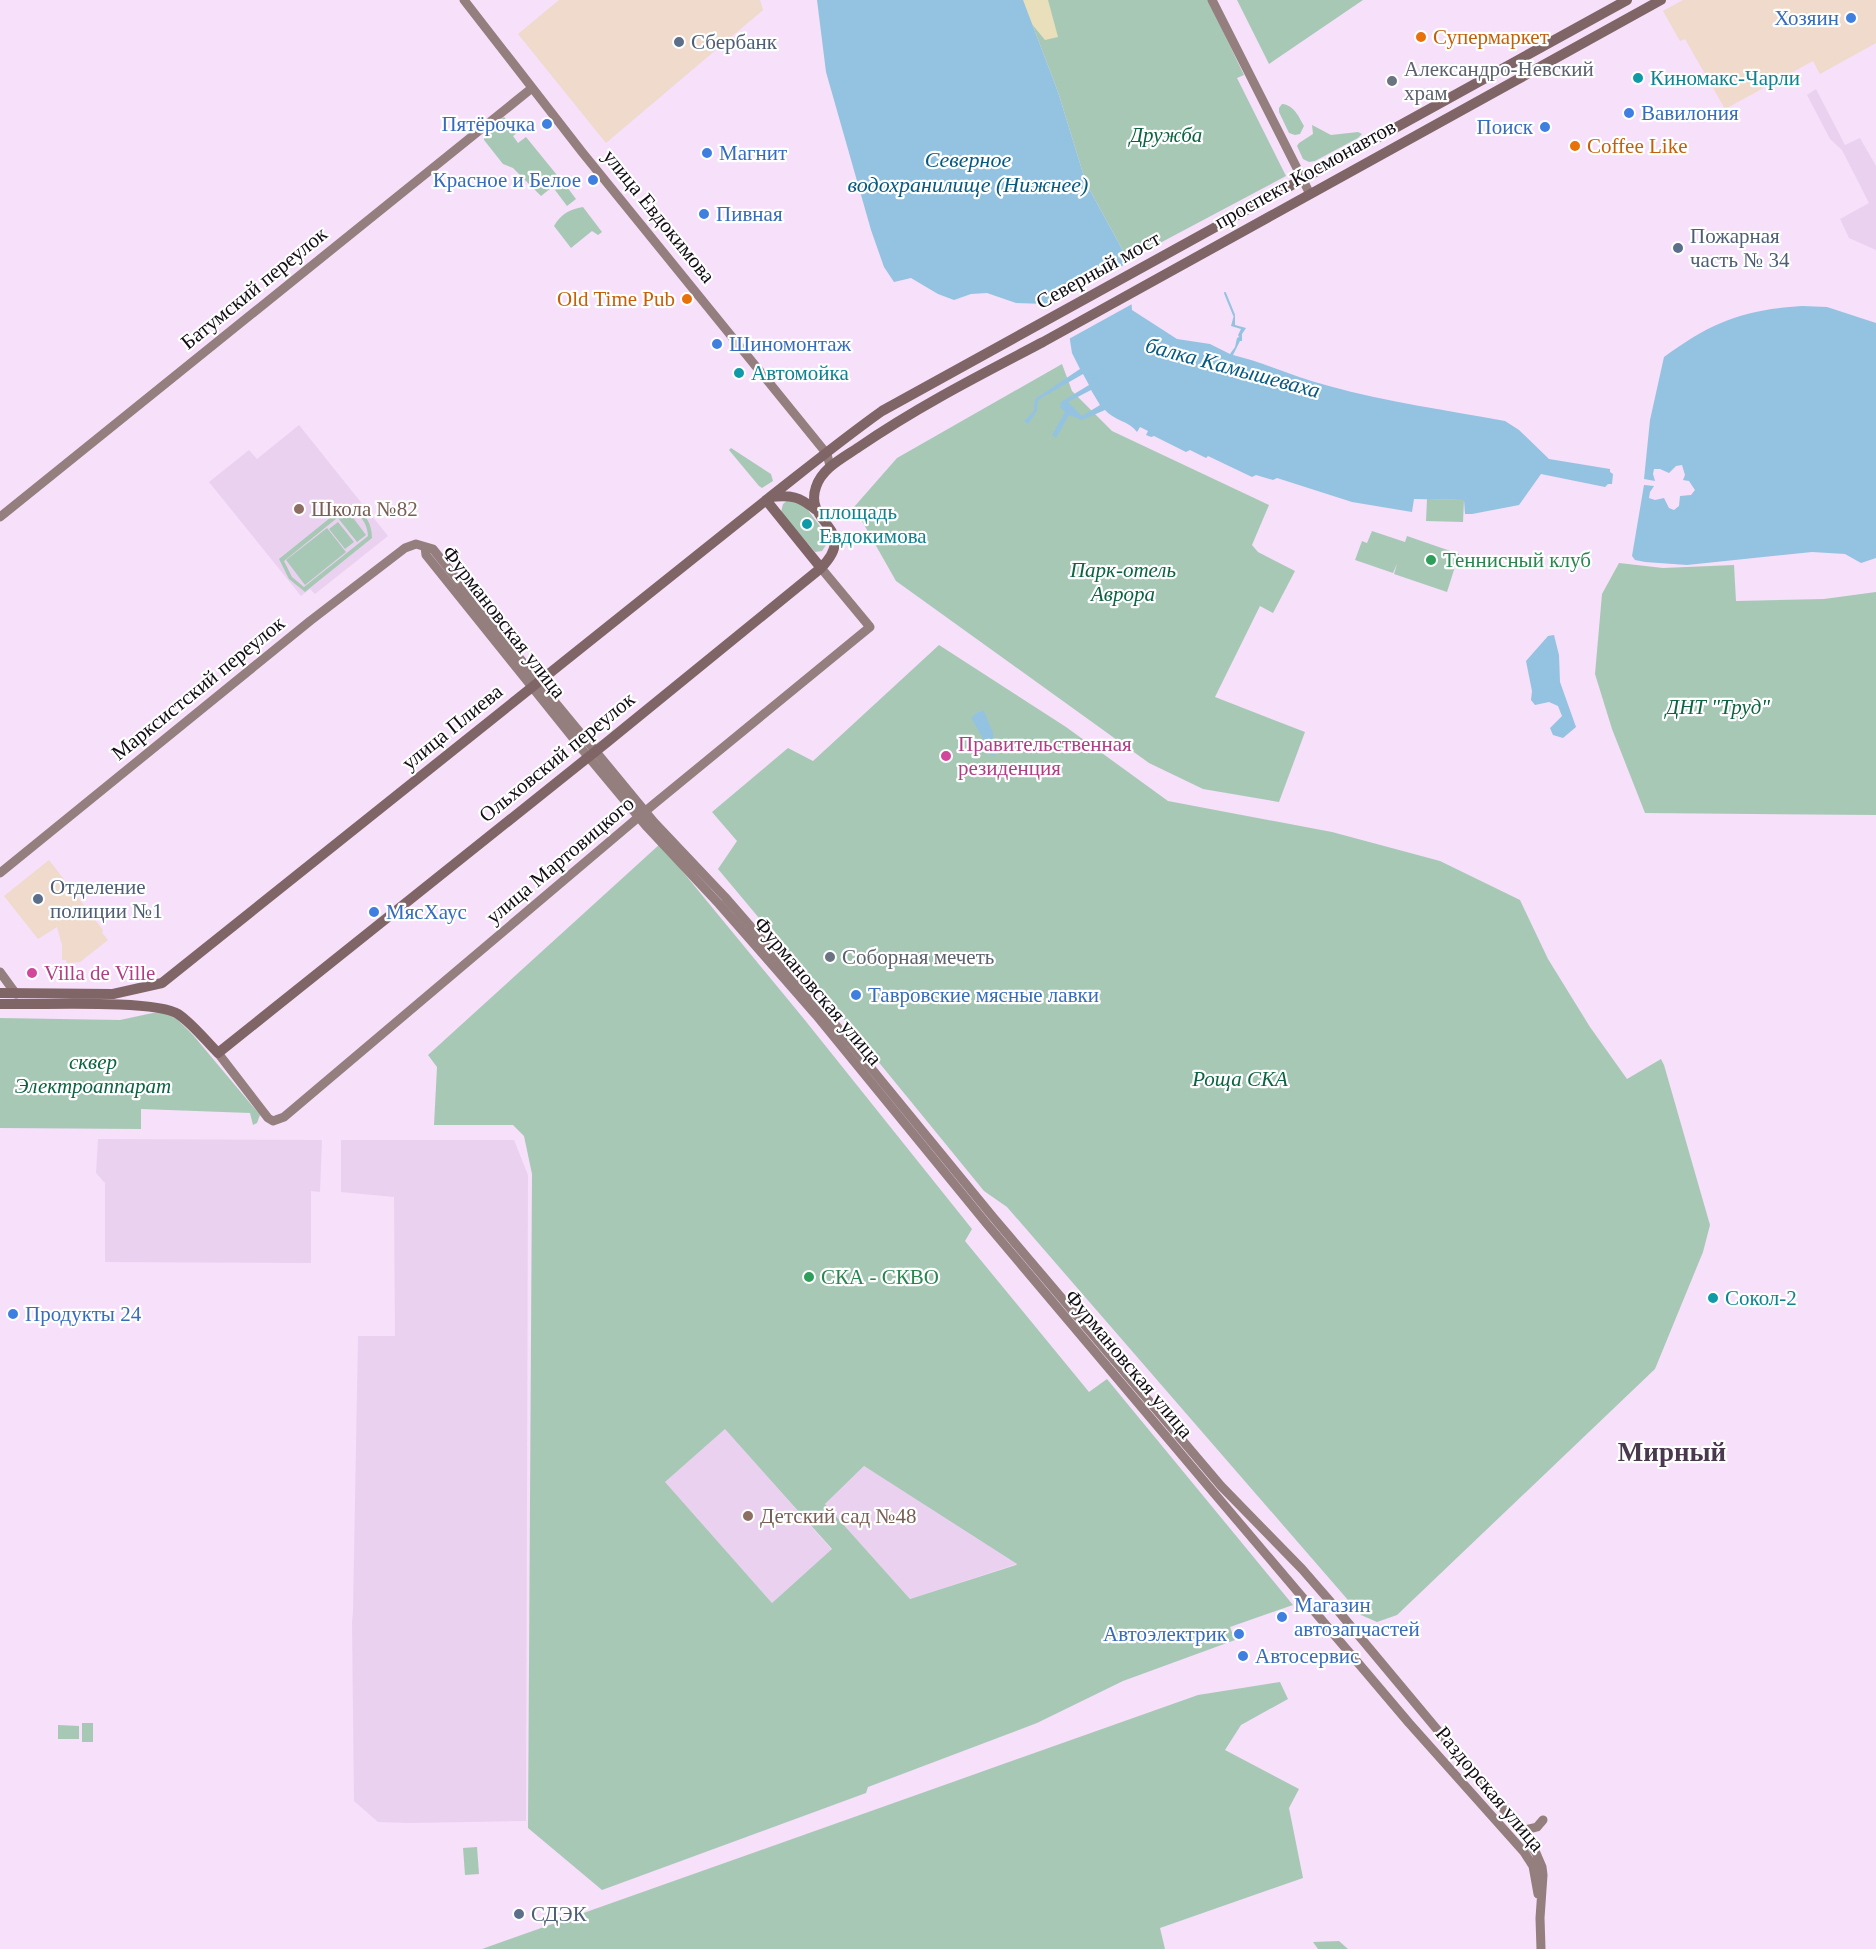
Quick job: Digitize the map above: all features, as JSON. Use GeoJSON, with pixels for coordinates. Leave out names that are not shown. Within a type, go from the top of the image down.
{"type":"FeatureCollection","features":[{"type":"Feature","properties":{"kind":"main road","name":"улица Евдокимова"},"geometry":{"type":"LineString","coordinates":[[464,0],[532,88],[827,454]]}},
{"type":"Feature","properties":{"kind":"main road"},"geometry":{"type":"LineString","coordinates":[[1212,0],[1310,194]]}},
{"type":"Feature","properties":{"kind":"main road","name":"проспект Космонавтов"},"geometry":{"type":"LineString","coordinates":[[1180,247],[1627,0]]}},
{"type":"Feature","properties":{"kind":"main road","name":"проспект Космонавтов"},"geometry":{"type":"LineString","coordinates":[[1188,261],[1661,0]]}},
{"type":"Feature","properties":{"kind":"main road","name":"Батумский переулок"},"geometry":{"type":"LineString","coordinates":[[0,517],[532,88]]}},
{"type":"Feature","properties":{"kind":"main road","name":"Северный мост"},"geometry":{"type":"LineString","coordinates":[[827,454],[847,436],[882,411],[1180,247]]}},
{"type":"Feature","properties":{"kind":"main road","name":"Северный мост"},"geometry":{"type":"LineString","coordinates":[[828,469],[889,426],[946,393],[1188,261]]}},
{"type":"Feature","properties":{"kind":"main road"},"geometry":{"type":"LineString","coordinates":[[768,499],[827,454],[830,466],[816,486],[814,494],[816,510]]}},
{"type":"Feature","properties":{"kind":"main road"},"geometry":{"type":"LineString","coordinates":[[768,499],[796,497],[816,510]]}},
{"type":"Feature","properties":{"kind":"main road"},"geometry":{"type":"LineString","coordinates":[[768,499],[820,568]]}},
{"type":"Feature","properties":{"kind":"main road","name":"улица Плиева"},"geometry":{"type":"LineString","coordinates":[[16,994],[113,994],[162,983],[768,499]]}},
{"type":"Feature","properties":{"kind":"main road","name":"Ольховский переулок"},"geometry":{"type":"LineString","coordinates":[[218,1053],[592,754],[820,568],[831,556],[836,542],[834,534],[816,510]]}},
{"type":"Feature","properties":{"kind":"main road","name":"Марксистский переулок"},"geometry":{"type":"LineString","coordinates":[[0,873],[380,566],[405,548],[416,544],[425,547]]}},
{"type":"Feature","properties":{"kind":"main road","name":"Фурмановская улица"},"geometry":{"type":"LineString","coordinates":[[425,547],[433,549],[536,685],[643,814],[725,897],[830,1018],[1218,1490]]}},
{"type":"Feature","properties":{"kind":"main road","name":"улица Мартовицкого"},"geometry":{"type":"LineString","coordinates":[[218,1053],[268,1119],[273,1121],[284,1117],[643,814],[870,627],[820,568]]}},
{"type":"Feature","properties":{"kind":"main road"},"geometry":{"type":"LineString","coordinates":[[0,972],[16,994]]}},
{"type":"Feature","properties":{"kind":"main road"},"geometry":{"type":"LineString","coordinates":[[0,993],[16,994]]}},
{"type":"Feature","properties":{"kind":"main road"},"geometry":{"type":"LineString","coordinates":[[0,1004],[164,1009],[177,1013],[218,1053]]}},
{"type":"Feature","properties":{"kind":"main road","name":"Раздорская улица"},"geometry":{"type":"LineString","coordinates":[[1218,1490],[1302,1569],[1519,1828],[1536,1853],[1543,1875],[1540,1918]]}},
{"type":"Feature","properties":{"kind":"main road","name":"Раздорская улица"},"geometry":{"type":"LineString","coordinates":[[1218,1490],[1409,1723],[1529,1858],[1535,1874],[1540,1918]]}},
{"type":"Feature","properties":{"kind":"main road"},"geometry":{"type":"LineString","coordinates":[[1316,1611],[1329,1600]]}},
{"type":"Feature","properties":{"kind":"main road","name":"Раздорская улица"},"geometry":{"type":"LineString","coordinates":[[1409,1723],[1423,1712]]}},
{"type":"Feature","properties":{"kind":"main road"},"geometry":{"type":"LineString","coordinates":[[1519,1828],[1537,1827],[1543,1820]]}},
{"type":"Feature","properties":{"kind":"main road"},"geometry":{"type":"LineString","coordinates":[[1540,1918],[1541,1949]]}},
{"type":"Feature","properties":{"kind":"shaded area"},"geometry":{"type":"Polygon","coordinates":[[[559,0],[760,0],[763,10],[606,143],[518,34],[559,0]]]}},
{"type":"Feature","properties":{"kind":"shaded area"},"geometry":{"type":"Polygon","coordinates":[[[1683,0],[1876,0],[1876,43],[1820,74],[1813,61],[1725,109],[1685,39],[1680,41],[1663,11],[1683,0]]]}},
{"type":"Feature","properties":{"kind":"shaded area"},"geometry":{"type":"Polygon","coordinates":[[[1816,89],[1845,145],[1860,138],[1876,166],[1876,250],[1849,238],[1840,219],[1869,203],[1842,150],[1830,139],[1807,95],[1816,89]]]}},
{"type":"Feature","properties":{"kind":"shaded area","name":"Школа №82"},"geometry":{"type":"Polygon","coordinates":[[[299,425],[388,536],[315,594],[310,589],[301,596],[209,482],[249,450],[257,459],[299,425]]]}},
{"type":"Feature","properties":{"kind":"shaded area"},"geometry":{"type":"Polygon","coordinates":[[[49,860],[103,930],[102,933],[108,940],[80,962],[67,963],[66,960],[62,960],[62,945],[57,927],[38,939],[4,896],[49,860]]]}},
{"type":"Feature","properties":{"kind":"shaded area"},"geometry":{"type":"Polygon","coordinates":[[[98,1139],[322,1140],[320,1192],[311,1191],[311,1263],[105,1262],[105,1183],[96,1173],[98,1139]]]}},
{"type":"Feature","properties":{"kind":"shaded area"},"geometry":{"type":"Polygon","coordinates":[[[341,1140],[514,1140],[528,1175],[526,1821],[378,1822],[354,1801],[352,1623],[358,1336],[395,1336],[394,1197],[341,1192],[341,1140]]]}},
{"type":"Feature","properties":{"kind":"shaded area","name":"Детский сад №48"},"geometry":{"type":"Polygon","coordinates":[[[725,1428],[832,1550],[772,1603],[664,1482],[725,1428]]]}},
{"type":"Feature","properties":{"kind":"shaded area"},"geometry":{"type":"Polygon","coordinates":[[[864,1466],[1017,1564],[910,1599],[825,1504],[864,1466]]]}},
{"type":"Feature","properties":{"kind":"green space","name":"Дружба"},"geometry":{"type":"Polygon","coordinates":[[[1023,0],[1208,0],[1244,75],[1237,78],[1286,176],[1128,260],[1086,183],[1058,92],[1023,0]]]}},
{"type":"Feature","properties":{"kind":"green space"},"geometry":{"type":"Polygon","coordinates":[[[1237,0],[1363,0],[1269,64],[1237,0]]]}},
{"type":"Feature","properties":{"kind":"green space"},"geometry":{"type":"Polygon","coordinates":[[[1282,104],[1293,109],[1298,115],[1304,126],[1300,134],[1289,133],[1279,112],[1282,104]]]}},
{"type":"Feature","properties":{"kind":"green space"},"geometry":{"type":"Polygon","coordinates":[[[504,117],[518,132],[513,136],[518,143],[526,137],[561,180],[541,196],[513,168],[503,164],[484,140],[485,133],[504,117]]]}},
{"type":"Feature","properties":{"kind":"green space"},"geometry":{"type":"Polygon","coordinates":[[[1312,125],[1331,135],[1358,132],[1362,134],[1315,161],[1309,162],[1303,159],[1297,146],[1313,134],[1312,125]]]}},
{"type":"Feature","properties":{"kind":"green space"},"geometry":{"type":"Polygon","coordinates":[[[564,183],[576,199],[567,206],[555,190],[564,183]]]}},
{"type":"Feature","properties":{"kind":"green space"},"geometry":{"type":"Polygon","coordinates":[[[583,207],[602,232],[598,235],[592,231],[571,248],[554,226],[566,213],[583,207]]]}},
{"type":"Feature","properties":{"kind":"green space","name":"Парк-отель Аврора"},"geometry":{"type":"Polygon","coordinates":[[[1062,364],[1072,391],[1112,431],[1269,505],[1252,545],[1258,552],[1295,571],[1273,613],[1260,606],[1215,697],[1305,732],[1279,802],[1203,789],[1149,763],[896,581],[854,507],[897,458],[1062,364]]]}},
{"type":"Feature","properties":{"kind":"green space"},"geometry":{"type":"Polygon","coordinates":[[[731,448],[771,474],[773,481],[762,488],[759,486],[729,450],[731,448]]]}},
{"type":"Feature","properties":{"kind":"green space"},"geometry":{"type":"Polygon","coordinates":[[[1427,499],[1464,500],[1463,522],[1426,521],[1427,499]]]}},
{"type":"Feature","properties":{"kind":"green space"},"geometry":{"type":"Polygon","coordinates":[[[788,500],[804,505],[826,534],[828,542],[822,551],[815,552],[781,512],[783,504],[788,500]]]}},
{"type":"Feature","properties":{"kind":"green space"},"geometry":{"type":"Polygon","coordinates":[[[346,505],[362,513],[372,532],[372,538],[305,592],[289,579],[279,559],[346,505]],[[347,510],[284,561],[292,577],[304,587],[368,536],[362,519],[356,513],[347,510]]]}},
{"type":"Feature","properties":{"kind":"green space"},"geometry":{"type":"Polygon","coordinates":[[[348,511],[366,535],[357,542],[338,518],[348,511]]]}},
{"type":"Feature","properties":{"kind":"green space"},"geometry":{"type":"Polygon","coordinates":[[[338,522],[354,542],[345,549],[329,529],[338,522]]]}},
{"type":"Feature","properties":{"kind":"green space"},"geometry":{"type":"Polygon","coordinates":[[[327,528],[346,552],[305,585],[286,560],[327,528]]]}},
{"type":"Feature","properties":{"kind":"green space"},"geometry":{"type":"Polygon","coordinates":[[[1372,531],[1405,542],[1407,536],[1459,554],[1447,592],[1394,574],[1397,564],[1393,573],[1355,560],[1362,541],[1367,543],[1372,531]]]}},
{"type":"Feature","properties":{"kind":"green space","name":"ДНТ \"Труд\""},"geometry":{"type":"Polygon","coordinates":[[[1619,563],[1663,568],[1734,565],[1736,601],[1824,599],[1876,592],[1876,815],[1645,813],[1612,729],[1595,674],[1602,594],[1619,563]]]}},
{"type":"Feature","properties":{"kind":"green space","name":"Роща СКА"},"geometry":{"type":"Polygon","coordinates":[[[939,645],[1066,727],[1168,801],[1332,832],[1440,861],[1520,900],[1548,959],[1590,1027],[1627,1079],[1661,1059],[1664,1065],[1710,1225],[1703,1252],[1655,1369],[1397,1615],[1377,1622],[1361,1615],[1007,1207],[984,1191],[718,869],[737,841],[712,812],[788,748],[813,761],[939,645]]]}},
{"type":"Feature","properties":{"kind":"green space"},"geometry":{"type":"Polygon","coordinates":[[[660,844],[972,1229],[965,1241],[1089,1392],[1107,1379],[1293,1605],[1230,1627],[1235,1640],[1123,1681],[1037,1723],[868,1787],[866,1793],[602,1890],[528,1828],[532,1174],[524,1136],[513,1125],[434,1125],[437,1067],[428,1055],[660,844]],[[725,1429],[665,1482],[772,1603],[832,1549],[725,1429]],[[864,1466],[825,1504],[910,1599],[1017,1564],[864,1466]]]}},
{"type":"Feature","properties":{"kind":"green space","name":"cквер Электроаппарат"},"geometry":{"type":"Polygon","coordinates":[[[162,1011],[177,1019],[193,1035],[260,1115],[257,1123],[253,1125],[250,1113],[141,1109],[141,1129],[0,1128],[0,1018],[120,1020],[162,1011]]]}},
{"type":"Feature","properties":{"kind":"green space"},"geometry":{"type":"Polygon","coordinates":[[[1280,1682],[1288,1699],[1241,1725],[1225,1750],[1299,1789],[1289,1808],[1303,1878],[1160,1928],[1165,1949],[482,1949],[1198,1695],[1280,1682]]]}},
{"type":"Feature","properties":{"kind":"green space"},"geometry":{"type":"Polygon","coordinates":[[[82,1723],[93,1723],[93,1742],[82,1742],[82,1723]]]}},
{"type":"Feature","properties":{"kind":"green space"},"geometry":{"type":"Polygon","coordinates":[[[58,1725],[79,1726],[79,1739],[58,1739],[58,1725]]]}},
{"type":"Feature","properties":{"kind":"green space"},"geometry":{"type":"Polygon","coordinates":[[[477,1847],[479,1874],[465,1875],[463,1848],[477,1847]]]}},
{"type":"Feature","properties":{"kind":"green space"},"geometry":{"type":"Polygon","coordinates":[[[1339,1941],[1348,1949],[1318,1949],[1313,1942],[1339,1941]]]}},
{"type":"Feature","properties":{"kind":"sand"},"geometry":{"type":"Polygon","coordinates":[[[1023,0],[1048,0],[1058,37],[1045,40],[1031,23],[1023,0]]]}},
{"type":"Feature","properties":{"kind":"water","name":"Северное водохранилище (Нижнее)"},"geometry":{"type":"Polygon","coordinates":[[[817,0],[1023,0],[1058,92],[1086,183],[1128,260],[1132,310],[1177,339],[1210,344],[1230,354],[1241,329],[1231,326],[1234,315],[1235,325],[1246,328],[1242,334],[1242,341],[1233,355],[1351,392],[1505,421],[1519,430],[1549,459],[1610,469],[1613,474],[1612,484],[1605,487],[1541,474],[1519,505],[1472,514],[1465,514],[1464,500],[1414,499],[1412,512],[1352,502],[1277,478],[1273,480],[1256,475],[1252,477],[1208,456],[1206,458],[1190,450],[1186,452],[1154,436],[1146,435],[1148,431],[1140,427],[1137,432],[1130,425],[1105,410],[1082,420],[1069,415],[1056,438],[1052,435],[1065,412],[1060,407],[1061,402],[1089,385],[1083,374],[1038,400],[1037,411],[1028,424],[1024,421],[1034,411],[1035,399],[1080,369],[1072,353],[1067,321],[1045,304],[1016,303],[987,293],[971,294],[954,300],[938,294],[911,278],[894,282],[884,267],[871,230],[826,72],[817,0]],[[1091,390],[1068,402],[1082,416],[1100,405],[1091,390]]]}},
{"type":"Feature","properties":{"kind":"water"},"geometry":{"type":"Polygon","coordinates":[[[1802,306],[1827,307],[1876,323],[1876,558],[1861,563],[1845,554],[1812,552],[1687,565],[1635,560],[1632,556],[1644,485],[1654,486],[1649,498],[1655,500],[1664,498],[1669,508],[1674,510],[1679,506],[1680,496],[1691,495],[1695,490],[1689,481],[1683,480],[1685,475],[1682,465],[1676,466],[1669,473],[1654,469],[1655,481],[1644,479],[1650,420],[1664,357],[1697,335],[1728,320],[1762,311],[1802,306]]]}},
{"type":"Feature","properties":{"kind":"water"},"geometry":{"type":"Polygon","coordinates":[[[1554,635],[1559,655],[1560,682],[1576,727],[1563,738],[1553,735],[1550,728],[1562,716],[1558,706],[1549,702],[1535,705],[1531,700],[1532,691],[1526,661],[1548,636],[1554,635]]]}},
{"type":"Feature","properties":{"kind":"water"},"geometry":{"type":"Polygon","coordinates":[[[984,711],[993,733],[995,756],[982,752],[983,738],[971,718],[978,712],[984,711]]]}},
{"type":"Feature","properties":{"kind":"pier"},"geometry":{"type":"Polygon","coordinates":[[[1131,261],[1134,303],[1067,340],[1064,323],[1046,308],[1131,261]]]}},
{"type":"Feature","properties":{"kind":"waterway"},"geometry":{"type":"LineString","coordinates":[[1225,293],[1234,315]]}},
{"type":"Feature","properties":{"kind":"place","name":"Хозяин"},"geometry":{"type":"Point","coordinates":[1851,18]}},
{"type":"Feature","properties":{"kind":"place","name":"Супермаркет"},"geometry":{"type":"Point","coordinates":[1421,37]}},
{"type":"Feature","properties":{"kind":"place","name":"Сбербанк"},"geometry":{"type":"Point","coordinates":[679,42]}},
{"type":"Feature","properties":{"kind":"place","name":"Киномакс-Чарли"},"geometry":{"type":"Point","coordinates":[1638,78]}},
{"type":"Feature","properties":{"kind":"place","name":"Александро-Невский храм"},"geometry":{"type":"Point","coordinates":[1392,81]}},
{"type":"Feature","properties":{"kind":"place","name":"Вавилония"},"geometry":{"type":"Point","coordinates":[1629,113]}},
{"type":"Feature","properties":{"kind":"place","name":"Пятёрочка"},"geometry":{"type":"Point","coordinates":[547,124]}},
{"type":"Feature","properties":{"kind":"place","name":"Поиск"},"geometry":{"type":"Point","coordinates":[1545,127]}},
{"type":"Feature","properties":{"kind":"place","name":"Coffee Like"},"geometry":{"type":"Point","coordinates":[1575,146]}},
{"type":"Feature","properties":{"kind":"place","name":"Магнит"},"geometry":{"type":"Point","coordinates":[707,153]}},
{"type":"Feature","properties":{"kind":"place","name":"Красное и Белое"},"geometry":{"type":"Point","coordinates":[593,180]}},
{"type":"Feature","properties":{"kind":"place","name":"Пивная"},"geometry":{"type":"Point","coordinates":[704,214]}},
{"type":"Feature","properties":{"kind":"place","name":"Пожарная часть № 34"},"geometry":{"type":"Point","coordinates":[1678,248]}},
{"type":"Feature","properties":{"kind":"place","name":"Old Time Pub"},"geometry":{"type":"Point","coordinates":[687,299]}},
{"type":"Feature","properties":{"kind":"place","name":"Шиномонтаж"},"geometry":{"type":"Point","coordinates":[717,344]}},
{"type":"Feature","properties":{"kind":"place","name":"Автомойка"},"geometry":{"type":"Point","coordinates":[739,373]}},
{"type":"Feature","properties":{"kind":"place","name":"Школа №82"},"geometry":{"type":"Point","coordinates":[299,509]}},
{"type":"Feature","properties":{"kind":"place","name":"площадь Евдокимова"},"geometry":{"type":"Point","coordinates":[807,524]}},
{"type":"Feature","properties":{"kind":"place","name":"Теннисный клуб"},"geometry":{"type":"Point","coordinates":[1431,560]}},
{"type":"Feature","properties":{"kind":"place","name":"Правительственная резиденция"},"geometry":{"type":"Point","coordinates":[946,756]}},
{"type":"Feature","properties":{"kind":"place","name":"Отделение полиции №1"},"geometry":{"type":"Point","coordinates":[38,899]}},
{"type":"Feature","properties":{"kind":"place","name":"МясХаус"},"geometry":{"type":"Point","coordinates":[374,912]}},
{"type":"Feature","properties":{"kind":"place","name":"Соборная мечеть"},"geometry":{"type":"Point","coordinates":[830,957]}},
{"type":"Feature","properties":{"kind":"place","name":"Villa de Ville"},"geometry":{"type":"Point","coordinates":[32,973]}},
{"type":"Feature","properties":{"kind":"place","name":"Тавровские мясные лавки"},"geometry":{"type":"Point","coordinates":[856,995]}},
{"type":"Feature","properties":{"kind":"place","name":"СКА - СКВО"},"geometry":{"type":"Point","coordinates":[809,1277]}},
{"type":"Feature","properties":{"kind":"place","name":"Сокол-2"},"geometry":{"type":"Point","coordinates":[1713,1298]}},
{"type":"Feature","properties":{"kind":"place","name":"Продукты 24"},"geometry":{"type":"Point","coordinates":[13,1314]}},
{"type":"Feature","properties":{"kind":"place","name":"Детский сад №48"},"geometry":{"type":"Point","coordinates":[748,1516]}},
{"type":"Feature","properties":{"kind":"place","name":"Магазин автозапчастей"},"geometry":{"type":"Point","coordinates":[1282,1617]}},
{"type":"Feature","properties":{"kind":"place","name":"Автоэлектрик"},"geometry":{"type":"Point","coordinates":[1239,1634]}},
{"type":"Feature","properties":{"kind":"place","name":"Автосервис"},"geometry":{"type":"Point","coordinates":[1243,1656]}},
{"type":"Feature","properties":{"kind":"place","name":"СДЭК"},"geometry":{"type":"Point","coordinates":[519,1914]}},
{"type":"Feature","properties":{"kind":"district","name":"Мирный"},"geometry":{"type":"Point","coordinates":[1672,1452]}},
{"type":"Feature","properties":{"kind":"water label","name":"балка Камышеваха"},"geometry":{"type":"Point","coordinates":[1233,367]}}]}
